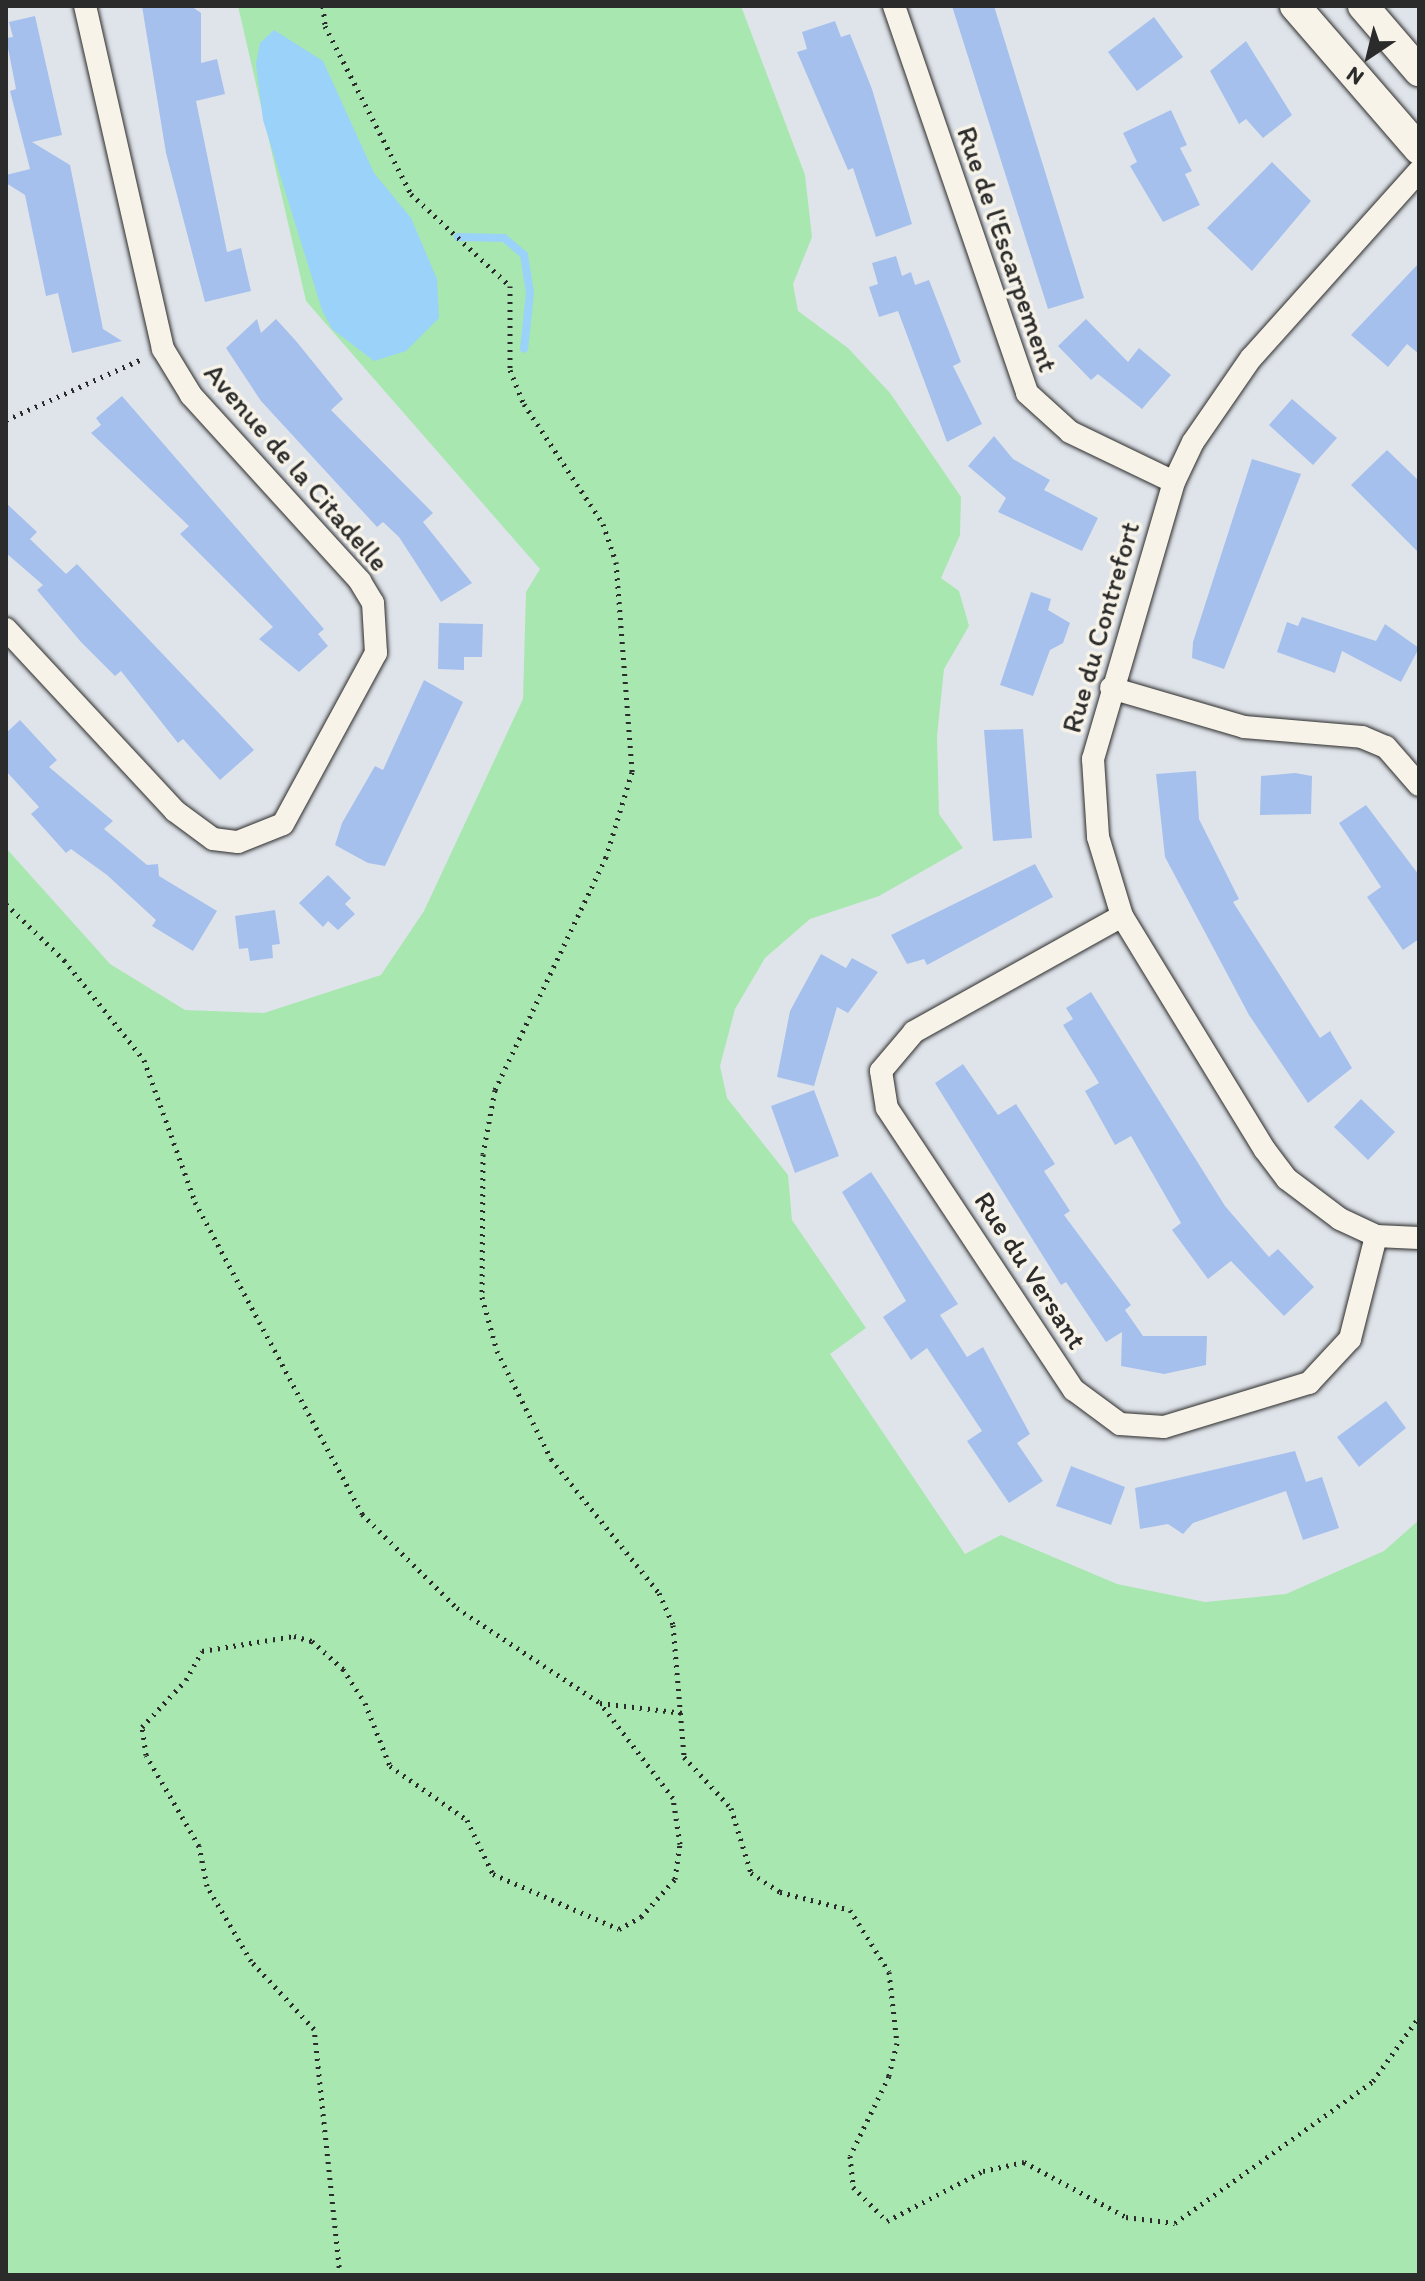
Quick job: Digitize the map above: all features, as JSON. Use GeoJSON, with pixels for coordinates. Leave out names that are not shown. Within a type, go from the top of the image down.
{"type":"FeatureCollection","features":[{"type":"Feature","properties":{"kind":"street","name":"Avenue de la Citadelle"},"geometry":{"type":"LineString","coordinates":[[6,629],[175,811],[213,839],[263,836],[297,805],[368,677],[376,653],[373,603],[191,395],[163,349],[85,6]]}},
{"type":"Feature","properties":{"kind":"street","name":"Rue de l'Escarpement"},"geometry":{"type":"LineString","coordinates":[[894,6],[1027,393],[1070,432],[1174,482]]}},
{"type":"Feature","properties":{"kind":"street"},"geometry":{"type":"LineString","coordinates":[[1295,6],[1419,149]]}},
{"type":"Feature","properties":{"kind":"street"},"geometry":{"type":"LineString","coordinates":[[1363,6],[1419,71]]}},
{"type":"Feature","properties":{"kind":"street","name":"Rue du Contrefort"},"geometry":{"type":"LineString","coordinates":[[1419,171],[1251,358],[1216,403],[1174,482],[1111,688],[1093,759],[1094,799],[1106,875],[1122,916],[1287,1179],[1340,1219],[1376,1236],[1419,1238]]}},
{"type":"Feature","properties":{"kind":"street"},"geometry":{"type":"LineString","coordinates":[[1111,688],[1244,727],[1362,737],[1396,756],[1419,785]]}},
{"type":"Feature","properties":{"kind":"street","name":"Rue du Versant"},"geometry":{"type":"LineString","coordinates":[[1122,916],[914,1032],[881,1071],[887,1108],[1074,1390],[1120,1424],[1164,1427],[1309,1383],[1350,1339],[1376,1236]]}},
{"type":"Feature","properties":{"kind":"path"},"geometry":{"type":"LineString","coordinates":[[323,6],[325,26],[411,194],[510,286],[510,370],[524,404],[593,506],[616,562],[632,772],[606,857],[495,1090],[477,1242],[489,1328],[551,1459],[659,1593],[673,1625],[683,1713],[684,1757],[731,1808],[751,1873],[780,1892],[850,1910],[889,1972],[897,2043],[850,2156],[853,2187],[887,2221],[983,2171],[1024,2162],[1126,2217],[1175,2223],[1373,2081],[1419,2017]]}},
{"type":"Feature","properties":{"kind":"path"},"geometry":{"type":"LineString","coordinates":[[6,420],[163,349]]}},
{"type":"Feature","properties":{"kind":"path"},"geometry":{"type":"LineString","coordinates":[[6,904],[64,960],[144,1060],[195,1202],[362,1514],[457,1608],[600,1703],[673,1798],[680,1844],[675,1879],[641,1917],[619,1929],[493,1874],[467,1820],[390,1766],[365,1703],[343,1669],[312,1641],[294,1636],[202,1651],[142,1727],[142,1747],[199,1846],[207,1886],[251,1961],[314,2029],[340,2275]]}},
{"type":"Feature","properties":{"kind":"path"},"geometry":{"type":"LineString","coordinates":[[600,1703],[683,1713]]}},
{"type":"Feature","properties":{"kind":"green space"},"geometry":{"type":"Polygon","coordinates":[[[238,6],[741,6],[805,175],[812,237],[793,284],[798,311],[848,348],[890,393],[961,497],[960,535],[941,578],[959,591],[969,626],[944,669],[937,736],[939,814],[963,848],[879,896],[810,919],[765,958],[735,1009],[720,1066],[727,1098],[788,1175],[792,1220],[866,1328],[830,1354],[965,1554],[1001,1535],[1117,1584],[1205,1602],[1286,1594],[1384,1551],[1419,1520],[1419,2275],[6,2275],[6,848],[110,964],[185,1010],[264,1013],[381,975],[424,911],[523,699],[526,592],[540,569],[306,301],[238,6]]]}},
{"type":"Feature","properties":{"kind":"water"},"geometry":{"type":"Polygon","coordinates":[[[274,30],[323,61],[374,173],[411,218],[437,279],[439,318],[406,351],[374,361],[332,329],[322,310],[263,120],[256,64],[260,43],[274,30]]]}},
{"type":"Feature","properties":{"kind":"building"},"geometry":{"type":"Polygon","coordinates":[[[142,6],[191,6],[201,13],[201,63],[217,59],[225,94],[196,101],[227,252],[241,248],[251,291],[205,302],[166,153],[142,6]]]}},
{"type":"Feature","properties":{"kind":"building"},"geometry":{"type":"Polygon","coordinates":[[[952,6],[994,6],[1084,298],[1048,309],[952,6]]]}},
{"type":"Feature","properties":{"kind":"building"},"geometry":{"type":"Polygon","coordinates":[[[35,16],[62,135],[32,142],[70,165],[103,329],[122,341],[72,353],[58,293],[46,296],[25,195],[6,183],[6,175],[30,169],[10,91],[16,89],[6,38],[13,37],[9,22],[35,16]]]}},
{"type":"Feature","properties":{"kind":"building"},"geometry":{"type":"Polygon","coordinates":[[[1154,17],[1183,57],[1137,91],[1108,52],[1154,17]]]}},
{"type":"Feature","properties":{"kind":"building"},"geometry":{"type":"Polygon","coordinates":[[[835,21],[841,37],[850,34],[872,89],[912,224],[876,237],[853,168],[848,170],[797,52],[807,49],[802,32],[835,21]]]}},
{"type":"Feature","properties":{"kind":"building"},"geometry":{"type":"Polygon","coordinates":[[[1246,41],[1292,115],[1263,138],[1246,119],[1239,124],[1210,71],[1246,41]]]}},
{"type":"Feature","properties":{"kind":"building"},"geometry":{"type":"Polygon","coordinates":[[[1171,110],[1187,145],[1180,148],[1192,171],[1185,174],[1200,205],[1163,222],[1130,166],[1137,162],[1123,133],[1171,110]]]}},
{"type":"Feature","properties":{"kind":"building"},"geometry":{"type":"Polygon","coordinates":[[[1272,162],[1311,201],[1252,271],[1207,228],[1272,162]]]}},
{"type":"Feature","properties":{"kind":"building"},"geometry":{"type":"Polygon","coordinates":[[[896,256],[902,276],[911,272],[915,285],[929,280],[961,362],[953,366],[982,424],[947,442],[898,311],[879,317],[869,287],[878,284],[872,263],[896,256]]]}},
{"type":"Feature","properties":{"kind":"building"},"geometry":{"type":"Polygon","coordinates":[[[1419,263],[1419,354],[1407,344],[1388,367],[1351,335],[1419,263]]]}},
{"type":"Feature","properties":{"kind":"building"},"geometry":{"type":"Polygon","coordinates":[[[257,319],[261,333],[276,319],[296,341],[343,399],[331,410],[433,513],[423,522],[472,583],[441,602],[399,537],[383,522],[377,527],[261,401],[226,348],[257,319]]]}},
{"type":"Feature","properties":{"kind":"building"},"geometry":{"type":"Polygon","coordinates":[[[1086,319],[1128,362],[1139,348],[1171,375],[1142,409],[1098,374],[1091,380],[1058,346],[1086,319]]]}},
{"type":"Feature","properties":{"kind":"building"},"geometry":{"type":"Polygon","coordinates":[[[122,396],[324,629],[318,634],[328,646],[299,672],[259,639],[273,627],[180,534],[189,526],[91,433],[101,425],[96,418],[122,396]]]}},
{"type":"Feature","properties":{"kind":"building"},"geometry":{"type":"Polygon","coordinates":[[[1292,399],[1337,438],[1313,465],[1269,425],[1292,399]]]}},
{"type":"Feature","properties":{"kind":"building"},"geometry":{"type":"Polygon","coordinates":[[[994,436],[1013,459],[1050,480],[1044,490],[1098,518],[1082,551],[998,512],[1006,498],[968,466],[994,436]]]}},
{"type":"Feature","properties":{"kind":"building"},"geometry":{"type":"Polygon","coordinates":[[[1387,450],[1419,481],[1419,553],[1351,485],[1387,450]]]}},
{"type":"Feature","properties":{"kind":"building"},"geometry":{"type":"Polygon","coordinates":[[[1252,459],[1301,474],[1224,669],[1192,658],[1193,642],[1252,459]]]}},
{"type":"Feature","properties":{"kind":"building"},"geometry":{"type":"Polygon","coordinates":[[[6,503],[37,532],[30,539],[66,574],[77,564],[254,750],[220,780],[183,739],[178,743],[121,671],[115,676],[81,642],[37,590],[43,585],[6,553],[6,503]]]}},
{"type":"Feature","properties":{"kind":"building"},"geometry":{"type":"Polygon","coordinates":[[[1031,592],[1051,599],[1048,610],[1070,623],[1063,643],[1050,650],[1033,696],[1000,685],[1031,592]]]}},
{"type":"Feature","properties":{"kind":"building"},"geometry":{"type":"Polygon","coordinates":[[[1302,617],[1376,641],[1385,624],[1419,648],[1401,682],[1342,651],[1335,673],[1277,652],[1287,622],[1298,626],[1302,617]]]}},
{"type":"Feature","properties":{"kind":"building"},"geometry":{"type":"Polygon","coordinates":[[[439,623],[483,624],[482,657],[464,657],[464,670],[438,669],[439,623]]]}},
{"type":"Feature","properties":{"kind":"building"},"geometry":{"type":"Polygon","coordinates":[[[424,680],[463,702],[385,866],[368,863],[335,845],[342,823],[375,766],[383,770],[424,680]]]}},
{"type":"Feature","properties":{"kind":"building"},"geometry":{"type":"Polygon","coordinates":[[[20,720],[57,760],[49,767],[113,821],[104,829],[147,865],[158,864],[159,876],[217,911],[193,951],[152,926],[156,920],[107,875],[71,849],[66,853],[31,814],[39,807],[6,771],[6,733],[20,720]]]}},
{"type":"Feature","properties":{"kind":"building"},"geometry":{"type":"Polygon","coordinates":[[[1023,729],[1032,838],[993,841],[984,730],[1023,729]]]}},
{"type":"Feature","properties":{"kind":"building"},"geometry":{"type":"Polygon","coordinates":[[[1196,771],[1199,819],[1239,899],[1233,902],[1320,1038],[1330,1031],[1352,1068],[1308,1103],[1249,1015],[1165,857],[1156,774],[1196,771]]]}},
{"type":"Feature","properties":{"kind":"building"},"geometry":{"type":"Polygon","coordinates":[[[1295,773],[1312,776],[1311,814],[1260,815],[1261,776],[1295,773]]]}},
{"type":"Feature","properties":{"kind":"building"},"geometry":{"type":"Polygon","coordinates":[[[1366,805],[1419,875],[1419,939],[1403,950],[1367,897],[1381,887],[1339,823],[1366,805]]]}},
{"type":"Feature","properties":{"kind":"building"},"geometry":{"type":"Polygon","coordinates":[[[1035,864],[1053,897],[927,965],[924,959],[907,964],[891,935],[1035,864]]]}},
{"type":"Feature","properties":{"kind":"building"},"geometry":{"type":"Polygon","coordinates":[[[328,875],[351,898],[345,904],[355,914],[338,930],[328,921],[323,927],[299,903],[328,875]]]}},
{"type":"Feature","properties":{"kind":"building"},"geometry":{"type":"Polygon","coordinates":[[[275,910],[280,944],[272,945],[273,958],[250,961],[248,948],[239,949],[235,916],[275,910]]]}},
{"type":"Feature","properties":{"kind":"building"},"geometry":{"type":"Polygon","coordinates":[[[821,954],[846,968],[852,958],[878,972],[848,1013],[837,1007],[814,1086],[777,1077],[790,1011],[821,954]]]}},
{"type":"Feature","properties":{"kind":"building"},"geometry":{"type":"Polygon","coordinates":[[[1091,992],[1225,1206],[1269,1257],[1278,1249],[1314,1287],[1284,1316],[1231,1261],[1208,1279],[1172,1230],[1181,1223],[1131,1136],[1115,1145],[1085,1091],[1099,1083],[1063,1025],[1073,1019],[1066,1008],[1091,992]]]}},
{"type":"Feature","properties":{"kind":"building"},"geometry":{"type":"Polygon","coordinates":[[[963,1064],[998,1115],[1016,1104],[1055,1164],[1044,1171],[1070,1211],[1064,1215],[1131,1305],[1125,1310],[1143,1336],[1207,1336],[1206,1365],[1164,1374],[1121,1366],[1122,1332],[1106,1342],[1066,1282],[1061,1285],[935,1083],[963,1064]]]}},
{"type":"Feature","properties":{"kind":"building"},"geometry":{"type":"Polygon","coordinates":[[[814,1090],[839,1156],[795,1173],[771,1106],[814,1090]]]}},
{"type":"Feature","properties":{"kind":"building"},"geometry":{"type":"Polygon","coordinates":[[[1361,1099],[1395,1132],[1368,1160],[1334,1127],[1361,1099]]]}},
{"type":"Feature","properties":{"kind":"building"},"geometry":{"type":"Polygon","coordinates":[[[871,1172],[958,1304],[940,1315],[967,1357],[983,1347],[1030,1434],[1017,1443],[1043,1481],[1009,1503],[967,1441],[982,1431],[927,1348],[911,1360],[883,1317],[906,1301],[842,1192],[871,1172]]]}},
{"type":"Feature","properties":{"kind":"building"},"geometry":{"type":"Polygon","coordinates":[[[1386,1401],[1406,1428],[1359,1467],[1337,1437],[1386,1401]]]}},
{"type":"Feature","properties":{"kind":"building"},"geometry":{"type":"Polygon","coordinates":[[[1295,1451],[1306,1482],[1322,1477],[1339,1528],[1303,1540],[1286,1491],[1193,1523],[1183,1534],[1168,1524],[1140,1529],[1135,1488],[1295,1451]]]}},
{"type":"Feature","properties":{"kind":"building"},"geometry":{"type":"Polygon","coordinates":[[[1071,1466],[1125,1487],[1111,1525],[1056,1506],[1071,1466]]]}},
{"type":"Feature","properties":{"kind":"waterway"},"geometry":{"type":"LineString","coordinates":[[458,237],[504,238],[524,255],[530,293],[524,349]]}}]}
